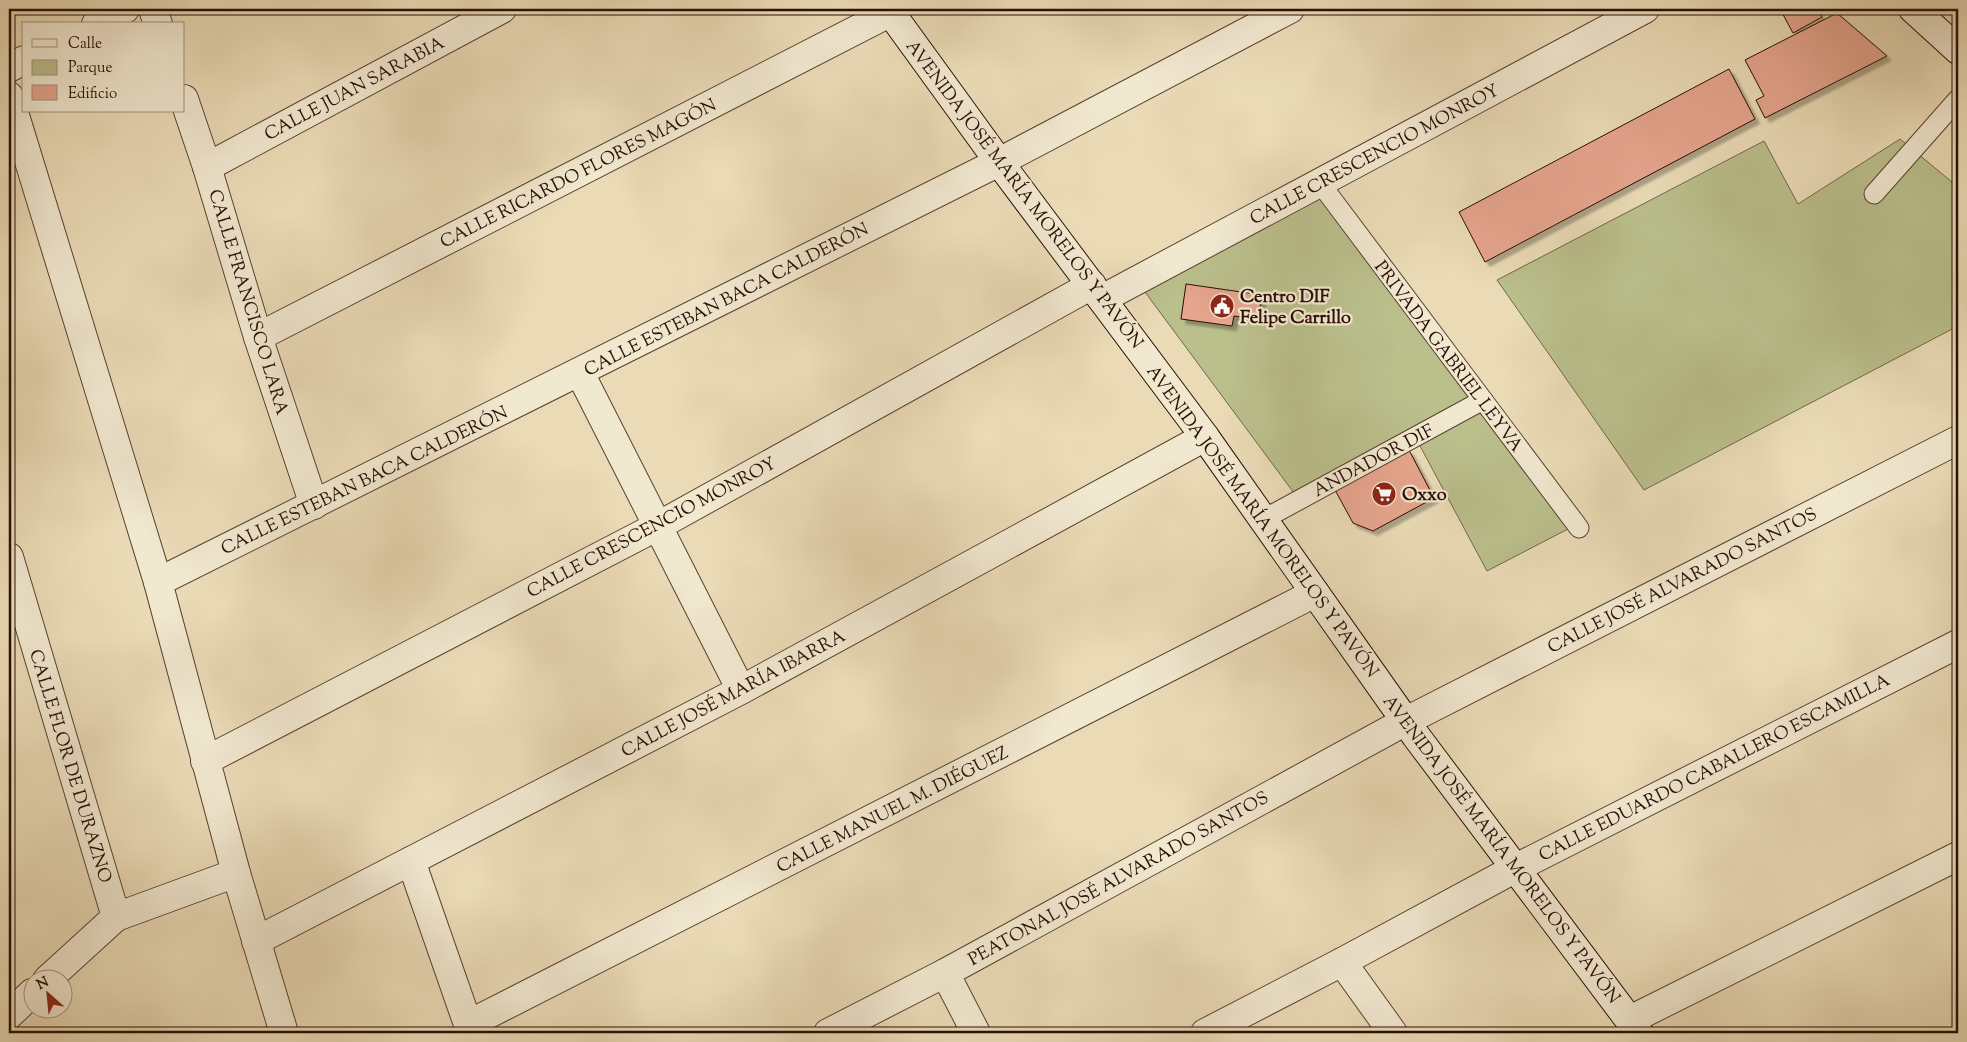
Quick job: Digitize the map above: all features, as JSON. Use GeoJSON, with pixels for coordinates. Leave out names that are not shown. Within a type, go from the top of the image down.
{"type":"FeatureCollection","features":[{"type":"Feature","properties":{"kind":"street"},"geometry":{"type":"LineString","coordinates":[[100,22],[125,9]]}},
{"type":"Feature","properties":{"kind":"street"},"geometry":{"type":"LineString","coordinates":[[153,9],[157,22]]}},
{"type":"Feature","properties":{"kind":"street","name":"CALLE JUAN SARABIA"},"geometry":{"type":"LineString","coordinates":[[207,167],[502,9]]}},
{"type":"Feature","properties":{"kind":"street","name":"CALLE ESTEBAN BACA CALDERÓN"},"geometry":{"type":"LineString","coordinates":[[158,582],[998,162],[1290,9]]}},
{"type":"Feature","properties":{"kind":"street","name":"CALLE CRESCENCIO MONROY"},"geometry":{"type":"LineString","coordinates":[[205,761],[658,526],[1097,292],[1320,183],[1644,9]]}},
{"type":"Feature","properties":{"kind":"street"},"geometry":{"type":"LineString","coordinates":[[1913,9],[1958,50]]}},
{"type":"Feature","properties":{"kind":"street","name":"AVENIDA JOSÉ MARÍA MORELOS Y PAVÓN"},"geometry":{"type":"LineString","coordinates":[[892,10],[998,162],[1205,437],[1406,720],[1634,1027]]}},
{"type":"Feature","properties":{"kind":"street","name":"CALLE RICARDO FLORES MAGÓN"},"geometry":{"type":"LineString","coordinates":[[258,337],[892,10]]}},
{"type":"Feature","properties":{"kind":"street"},"geometry":{"type":"LineString","coordinates":[[9,68],[22,61]]}},
{"type":"Feature","properties":{"kind":"street"},"geometry":{"type":"LineString","coordinates":[[9,96],[158,582],[236,873],[284,1033]]}},
{"type":"Feature","properties":{"kind":"street","name":"CALLE FRANCISCO LARA"},"geometry":{"type":"LineString","coordinates":[[185,102],[207,167],[258,337],[314,504]]}},
{"type":"Feature","properties":{"kind":"street"},"geometry":{"type":"LineString","coordinates":[[580,372],[741,690]]}},
{"type":"Feature","properties":{"kind":"street","name":"CALLE JOSÉ MARÍA IBARRA"},"geometry":{"type":"LineString","coordinates":[[256,941],[741,690],[1205,437]]}},
{"type":"Feature","properties":{"kind":"street","name":"CALLE JOSÉ ALVARADO SANTOS"},"geometry":{"type":"LineString","coordinates":[[1406,720],[1958,440]]}},
{"type":"Feature","properties":{"kind":"street","name":"CALLE FLOR DE DURAZNO"},"geometry":{"type":"LineString","coordinates":[[9,557],[116,917]]}},
{"type":"Feature","properties":{"kind":"street","name":"CALLE MANUEL M. DIÉGUEZ"},"geometry":{"type":"LineString","coordinates":[[470,1029],[1314,593]]}},
{"type":"Feature","properties":{"kind":"street","name":"CALLE EDUARDO CABALLERO ESCAMILLA"},"geometry":{"type":"LineString","coordinates":[[1205,1033],[1516,868],[1958,644]]}},
{"type":"Feature","properties":{"kind":"street","name":"PEATONAL JOSÉ ALVARADO SANTOS"},"geometry":{"type":"LineString","coordinates":[[828,1033],[945,974],[1406,720]]}},
{"type":"Feature","properties":{"kind":"street"},"geometry":{"type":"LineString","coordinates":[[1634,1027],[1958,856]]}},
{"type":"Feature","properties":{"kind":"street"},"geometry":{"type":"LineString","coordinates":[[411,861],[470,1029]]}},
{"type":"Feature","properties":{"kind":"street"},"geometry":{"type":"LineString","coordinates":[[58,970],[116,917],[236,873]]}},
{"type":"Feature","properties":{"kind":"street"},"geometry":{"type":"LineString","coordinates":[[1342,962],[1393,1033]]}},
{"type":"Feature","properties":{"kind":"street"},"geometry":{"type":"LineString","coordinates":[[945,974],[976,1033]]}},
{"type":"Feature","properties":{"kind":"street"},"geometry":{"type":"LineString","coordinates":[[9,1015],[22,1003]]}},
{"type":"Feature","properties":{"kind":"lane"},"geometry":{"type":"LineString","coordinates":[[1874,194],[1958,99]]}},
{"type":"Feature","properties":{"kind":"lane","name":"PRIVADA GABRIEL LEYVA"},"geometry":{"type":"LineString","coordinates":[[1320,183],[1579,528]]}},
{"type":"Feature","properties":{"kind":"lane","name":"ANDADOR DIF"},"geometry":{"type":"LineString","coordinates":[[1264,519],[1482,400]]}},
{"type":"Feature","properties":{"kind":"green space"},"geometry":{"type":"Polygon","coordinates":[[[1900,139],[1958,187],[1958,326],[1644,490],[1497,280],[1764,141],[1798,204],[1900,139]]]}},
{"type":"Feature","properties":{"kind":"green space"},"geometry":{"type":"Polygon","coordinates":[[[1319,196],[1470,398],[1294,493],[1142,288],[1319,196]]]}},
{"type":"Feature","properties":{"kind":"green space"},"geometry":{"type":"Polygon","coordinates":[[[1480,411],[1568,529],[1487,571],[1419,444],[1480,411]]]}},
{"type":"Feature","properties":{"kind":"building"},"geometry":{"type":"Polygon","coordinates":[[[1780,9],[1817,9],[1822,17],[1793,33],[1780,9]]]}},
{"type":"Feature","properties":{"kind":"building"},"geometry":{"type":"Polygon","coordinates":[[[1837,13],[1887,56],[1765,118],[1756,100],[1764,96],[1745,60],[1837,13]]]}},
{"type":"Feature","properties":{"kind":"building"},"geometry":{"type":"Polygon","coordinates":[[[1729,69],[1755,119],[1485,262],[1459,212],[1729,69]]]}},
{"type":"Feature","properties":{"kind":"building","name":"Centro DIF Felipe Carrillo"},"geometry":{"type":"Polygon","coordinates":[[[1186,284],[1262,295],[1258,319],[1234,316],[1232,326],[1181,319],[1186,284]]]}},
{"type":"Feature","properties":{"kind":"building","name":"Oxxo"},"geometry":{"type":"Polygon","coordinates":[[[1409,450],[1434,498],[1373,531],[1353,523],[1335,490],[1409,450]]]}},
{"type":"Feature","properties":{"kind":"place","name":"Centro DIF Felipe Carrillo"},"geometry":{"type":"Point","coordinates":[1222,306]}},
{"type":"Feature","properties":{"kind":"place","name":"Oxxo"},"geometry":{"type":"Point","coordinates":[1384,494]}}]}
